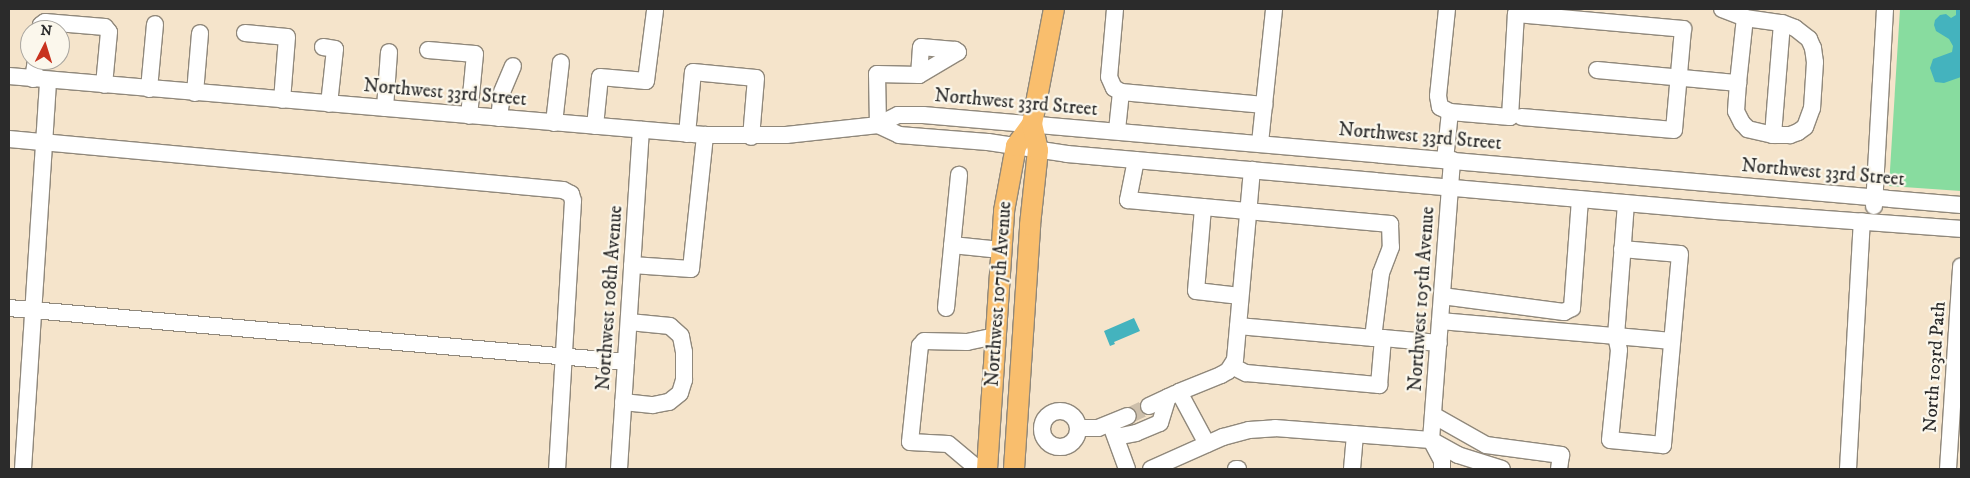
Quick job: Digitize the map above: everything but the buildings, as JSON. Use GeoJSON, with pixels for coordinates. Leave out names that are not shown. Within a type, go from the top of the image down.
{"type":"FeatureCollection","features":[{"type":"Feature","properties":{"kind":"main road","name":"Northwest 107th Avenue"},"geometry":{"type":"LineString","coordinates":[[1014,469],[1029,232],[1038,150],[1032,124],[1054,9]]}},
{"type":"Feature","properties":{"kind":"main road","name":"Northwest 107th Avenue"},"geometry":{"type":"LineString","coordinates":[[987,469],[1004,210],[1016,146],[1032,124]]}},
{"type":"Feature","properties":{"kind":"street"},"geometry":{"type":"LineString","coordinates":[[1115,9],[1109,77],[1114,88],[1121,92],[1264,105]]}},
{"type":"Feature","properties":{"kind":"street"},"geometry":{"type":"LineString","coordinates":[[1260,143],[1274,9]]}},
{"type":"Feature","properties":{"kind":"street"},"geometry":{"type":"LineString","coordinates":[[1447,9],[1438,96],[1440,107],[1450,112],[1510,117],[1516,14],[1683,29],[1674,130],[1522,117]]}},
{"type":"Feature","properties":{"kind":"street"},"geometry":{"type":"LineString","coordinates":[[1722,9],[1745,18],[1782,23],[1803,34],[1813,48],[1815,62],[1810,117],[1805,127],[1790,136],[1756,132],[1742,123],[1736,111],[1745,18]]}},
{"type":"Feature","properties":{"kind":"street"},"geometry":{"type":"LineString","coordinates":[[1848,469],[1867,221],[1875,197],[1885,9]]}},
{"type":"Feature","properties":{"kind":"street"},"geometry":{"type":"LineString","coordinates":[[595,126],[600,78],[646,82],[655,11]]}},
{"type":"Feature","properties":{"kind":"street"},"geometry":{"type":"LineString","coordinates":[[1773,135],[1782,23]]}},
{"type":"Feature","properties":{"kind":"street"},"geometry":{"type":"LineString","coordinates":[[70,24],[106,27],[110,32],[104,85]]}},
{"type":"Feature","properties":{"kind":"street"},"geometry":{"type":"LineString","coordinates":[[149,88],[155,24]]}},
{"type":"Feature","properties":{"kind":"street"},"geometry":{"type":"LineString","coordinates":[[195,92],[200,33]]}},
{"type":"Feature","properties":{"kind":"street"},"geometry":{"type":"LineString","coordinates":[[245,33],[287,37],[282,100]]}},
{"type":"Feature","properties":{"kind":"street"},"geometry":{"type":"LineString","coordinates":[[323,47],[335,48],[329,104]]}},
{"type":"Feature","properties":{"kind":"street"},"geometry":{"type":"LineString","coordinates":[[428,50],[475,54],[469,116]]}},
{"type":"Feature","properties":{"kind":"street"},"geometry":{"type":"LineString","coordinates":[[385,108],[389,52]]}},
{"type":"Feature","properties":{"kind":"street"},"geometry":{"type":"LineString","coordinates":[[554,123],[561,62]]}},
{"type":"Feature","properties":{"kind":"street"},"geometry":{"type":"LineString","coordinates":[[499,118],[502,92],[512,66]]}},
{"type":"Feature","properties":{"kind":"street"},"geometry":{"type":"LineString","coordinates":[[23,469],[44,142],[38,70]]}},
{"type":"Feature","properties":{"kind":"street"},"geometry":{"type":"LineString","coordinates":[[1597,70],[1738,83]]}},
{"type":"Feature","properties":{"kind":"street"},"geometry":{"type":"LineString","coordinates":[[687,134],[693,72],[756,78],[751,137]]}},
{"type":"Feature","properties":{"kind":"street"},"geometry":{"type":"LineString","coordinates":[[919,75],[877,74],[878,125],[899,135],[1136,160],[1626,203],[1961,229]]}},
{"type":"Feature","properties":{"kind":"street","name":"Northwest 33rd Street"},"geometry":{"type":"LineString","coordinates":[[9,76],[705,135],[751,137],[800,134],[878,125],[898,115],[904,115],[1260,143],[1961,205]]}},
{"type":"Feature","properties":{"kind":"street"},"geometry":{"type":"LineString","coordinates":[[1117,131],[1121,92]]}},
{"type":"Feature","properties":{"kind":"street","name":"Northwest 105th Avenue"},"geometry":{"type":"LineString","coordinates":[[1431,440],[1450,188],[1448,160],[1450,112]]}},
{"type":"Feature","properties":{"kind":"street","name":"Northwest 108th Avenue"},"geometry":{"type":"LineString","coordinates":[[619,469],[641,130]]}},
{"type":"Feature","properties":{"kind":"street"},"geometry":{"type":"LineString","coordinates":[[632,265],[692,269],[705,135]]}},
{"type":"Feature","properties":{"kind":"street"},"geometry":{"type":"LineString","coordinates":[[9,139],[563,190],[571,194],[573,201],[557,469]]}},
{"type":"Feature","properties":{"kind":"street"},"geometry":{"type":"LineString","coordinates":[[1136,160],[1128,200],[1390,224],[1391,247],[1381,273],[1378,338],[1379,385],[1246,373],[1232,366]]}},
{"type":"Feature","properties":{"kind":"street"},"geometry":{"type":"LineString","coordinates":[[1149,406],[1221,375],[1232,366],[1235,360],[1252,170]]}},
{"type":"Feature","properties":{"kind":"street"},"geometry":{"type":"LineString","coordinates":[[946,308],[959,175]]}},
{"type":"Feature","properties":{"kind":"street"},"geometry":{"type":"LineString","coordinates":[[1442,296],[1564,312],[1572,308],[1580,199]]}},
{"type":"Feature","properties":{"kind":"street"},"geometry":{"type":"LineString","coordinates":[[1622,249],[1680,254],[1663,445],[1610,440],[1619,350],[1616,336],[1622,249],[1626,203]]}},
{"type":"Feature","properties":{"kind":"street"},"geometry":{"type":"LineString","coordinates":[[1204,207],[1196,291],[1240,296]]}},
{"type":"Feature","properties":{"kind":"street"},"geometry":{"type":"LineString","coordinates":[[952,245],[1000,250]]}},
{"type":"Feature","properties":{"kind":"street","name":"North 103rd Path"},"geometry":{"type":"LineString","coordinates":[[1948,469],[1956,438],[1961,266]]}},
{"type":"Feature","properties":{"kind":"street"},"geometry":{"type":"LineString","coordinates":[[9,308],[626,362]]}},
{"type":"Feature","properties":{"kind":"street"},"geometry":{"type":"LineString","coordinates":[[1440,321],[1672,341]]}},
{"type":"Feature","properties":{"kind":"street"},"geometry":{"type":"LineString","coordinates":[[623,402],[653,405],[669,402],[680,393],[684,380],[684,352],[681,336],[670,326],[629,322]]}},
{"type":"Feature","properties":{"kind":"street"},"geometry":{"type":"LineString","coordinates":[[1238,326],[1439,343]]}},
{"type":"Feature","properties":{"kind":"street"},"geometry":{"type":"LineString","coordinates":[[978,469],[948,444],[910,442],[920,346],[924,341],[967,342],[995,336]]}},
{"type":"Feature","properties":{"kind":"street"},"geometry":{"type":"LineString","coordinates":[[1078,428],[1098,428],[1136,434],[1160,423],[1173,395]]}},
{"type":"Feature","properties":{"kind":"street"},"geometry":{"type":"LineString","coordinates":[[1173,395],[1207,444]]}},
{"type":"Feature","properties":{"kind":"street"},"geometry":{"type":"LineString","coordinates":[[1433,415],[1486,445],[1560,462]]}},
{"type":"Feature","properties":{"kind":"street"},"geometry":{"type":"LineString","coordinates":[[1113,430],[1128,416]]}},
{"type":"Feature","properties":{"kind":"street"},"geometry":{"type":"LineString","coordinates":[[1151,469],[1236,433],[1264,428],[1431,440],[1458,455],[1502,469]]}},
{"type":"Feature","properties":{"kind":"street"},"geometry":{"type":"LineString","coordinates":[[1113,430],[1127,469]]}},
{"type":"Feature","properties":{"kind":"street"},"geometry":{"type":"LineString","coordinates":[[1352,469],[1355,434]]}},
{"type":"Feature","properties":{"kind":"street"},"geometry":{"type":"LineString","coordinates":[[1431,440],[1442,461],[1442,469]]}},
{"type":"Feature","properties":{"kind":"green space"},"geometry":{"type":"Polygon","coordinates":[[[1900,9],[1961,9],[1961,191],[1889,186],[1900,9]]]}},
{"type":"Feature","properties":{"kind":"water"},"geometry":{"type":"Polygon","coordinates":[[[1956,9],[1961,9],[1961,77],[1944,83],[1935,82],[1930,68],[1933,59],[1952,52],[1953,46],[1949,39],[1936,31],[1935,20],[1940,15],[1946,14],[1951,18],[1956,15],[1956,9]]]}},
{"type":"Feature","properties":{"kind":"water"},"geometry":{"type":"Polygon","coordinates":[[[1134,318],[1140,331],[1114,342],[1115,344],[1110,346],[1104,331],[1134,318]]]}},
{"type":"Feature","properties":{"kind":"tunnel"},"geometry":{"type":"LineString","coordinates":[[1128,416],[1149,406]]}}]}
